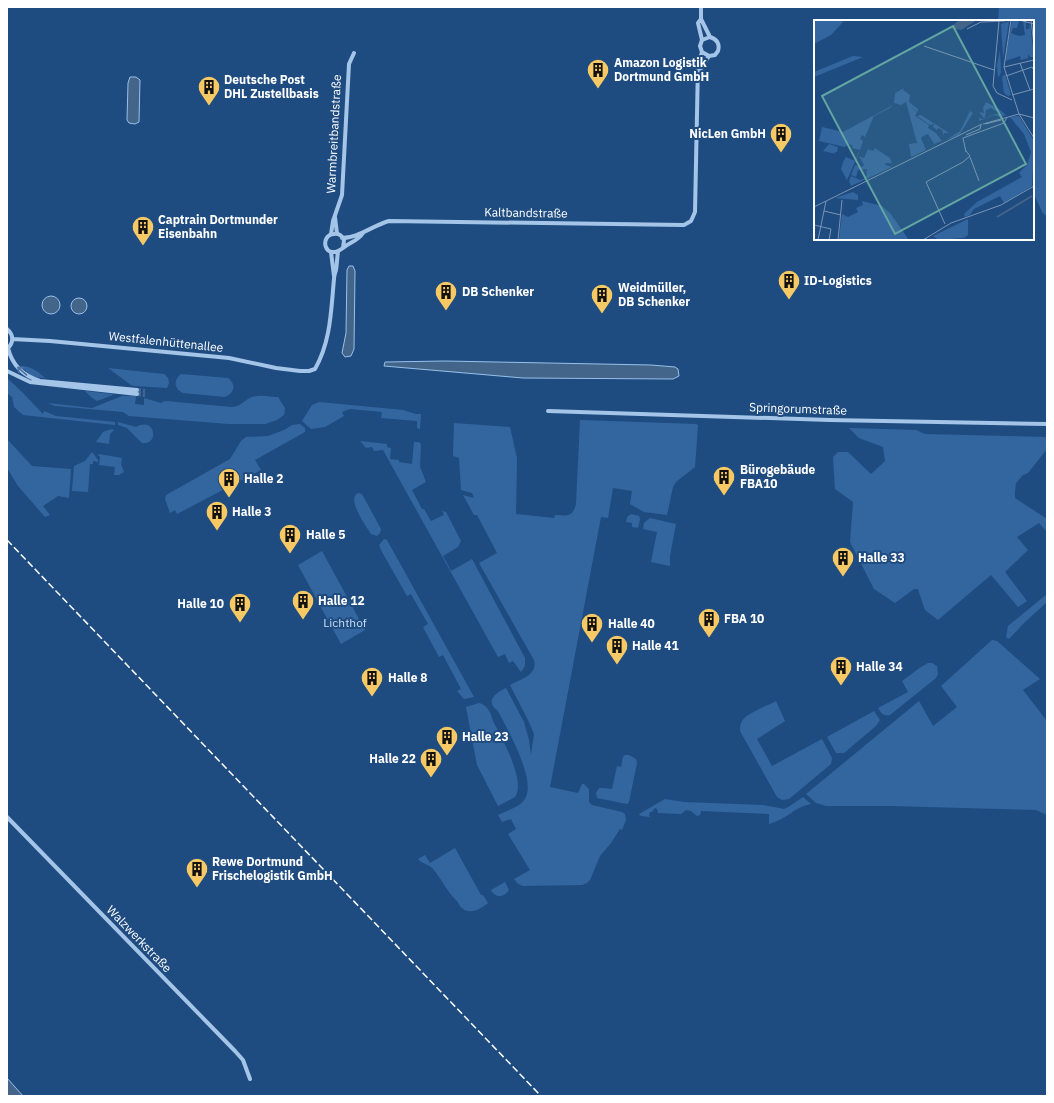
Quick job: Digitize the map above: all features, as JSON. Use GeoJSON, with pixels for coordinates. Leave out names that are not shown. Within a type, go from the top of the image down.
{"type":"FeatureCollection","features":[{"type":"Feature","properties":{"kind":"street"},"geometry":{"type":"LineString","coordinates":[[701,7],[701,19],[710,37]]}},
{"type":"Feature","properties":{"kind":"street"},"geometry":{"type":"LineString","coordinates":[[698,74],[698,65],[702,52],[700,46],[702,40],[698,23],[701,19]]}},
{"type":"Feature","properties":{"kind":"street"},"geometry":{"type":"LineString","coordinates":[[698,74],[709,56],[716,54],[719,48],[716,39],[710,37],[702,40]]}},
{"type":"Feature","properties":{"kind":"street"},"geometry":{"type":"LineString","coordinates":[[702,52],[709,56]]}},
{"type":"Feature","properties":{"kind":"street","name":"Warmbreitbandstraße"},"geometry":{"type":"LineString","coordinates":[[331,234],[333,221],[342,195],[348,64],[354,53]]}},
{"type":"Feature","properties":{"kind":"street","name":"Kaltbandstraße"},"geometry":{"type":"LineString","coordinates":[[342,238],[352,237],[389,221],[684,225],[691,221],[694,212],[698,74]]}},
{"type":"Feature","properties":{"kind":"street","name":"Warmbreitbandstraße"},"geometry":{"type":"LineString","coordinates":[[335,217],[337,234]]}},
{"type":"Feature","properties":{"kind":"street","name":"Kaltbandstraße"},"geometry":{"type":"LineString","coordinates":[[343,248],[360,238],[363,232]]}},
{"type":"Feature","properties":{"kind":"street"},"geometry":{"type":"LineString","coordinates":[[331,252],[338,252],[343,248],[344,243],[342,238],[337,234],[331,234],[325,242],[327,248],[331,252],[334,277]]}},
{"type":"Feature","properties":{"kind":"street"},"geometry":{"type":"LineString","coordinates":[[334,277],[338,252]]}},
{"type":"Feature","properties":{"kind":"street","name":"Westfalenhüttenallee"},"geometry":{"type":"LineString","coordinates":[[12,339],[57,341],[229,358],[300,372],[309,371],[315,369],[320,360],[329,329],[334,277]]}},
{"type":"Feature","properties":{"kind":"street"},"geometry":{"type":"LineString","coordinates":[[7,329],[11,334],[12,339],[8,349],[10,356],[22,372],[31,378],[40,381],[137,392],[30,382],[7,371]]}},
{"type":"Feature","properties":{"kind":"street","name":"Springorumstraße"},"geometry":{"type":"LineString","coordinates":[[548,411],[830,420],[1047,424]]}},
{"type":"Feature","properties":{"kind":"street","name":"Walzwerkstraße"},"geometry":{"type":"LineString","coordinates":[[7,816],[235,1051],[243,1060],[250,1079]]}},
{"type":"Feature","properties":{"kind":"green space"},"geometry":{"type":"Polygon","coordinates":[[[999,7],[1047,7],[1047,217],[1042,212],[1034,194],[1034,20],[998,20],[999,7]]]}},
{"type":"Feature","properties":{"kind":"green space"},"geometry":{"type":"Polygon","coordinates":[[[20,366],[34,369],[45,378],[33,377],[20,366]]]}},
{"type":"Feature","properties":{"kind":"green space"},"geometry":{"type":"Polygon","coordinates":[[[108,368],[164,374],[168,378],[169,383],[167,388],[135,386],[131,385],[108,368]]]}},
{"type":"Feature","properties":{"kind":"green space"},"geometry":{"type":"Polygon","coordinates":[[[181,374],[228,378],[233,383],[233,389],[231,393],[225,397],[183,393],[176,387],[178,376],[181,374]]]}},
{"type":"Feature","properties":{"kind":"green space"},"geometry":{"type":"Polygon","coordinates":[[[7,378],[43,414],[44,411],[56,416],[115,422],[115,425],[23,415],[14,407],[12,397],[7,393],[7,378]]]}},
{"type":"Feature","properties":{"kind":"green space"},"geometry":{"type":"Polygon","coordinates":[[[85,391],[112,394],[113,395],[97,401],[85,391]]]}},
{"type":"Feature","properties":{"kind":"green space"},"geometry":{"type":"Polygon","coordinates":[[[122,396],[136,396],[135,404],[144,405],[144,398],[161,403],[165,401],[232,407],[252,397],[265,396],[278,397],[285,408],[284,415],[277,420],[265,424],[228,424],[129,416],[123,412],[55,406],[48,403],[92,408],[122,396]]]}},
{"type":"Feature","properties":{"kind":"green space"},"geometry":{"type":"Polygon","coordinates":[[[319,402],[403,410],[421,414],[420,429],[417,428],[417,421],[381,418],[382,412],[350,409],[342,412],[344,416],[325,427],[311,429],[302,421],[312,405],[319,402]]]}},
{"type":"Feature","properties":{"kind":"green space"},"geometry":{"type":"Polygon","coordinates":[[[580,420],[696,424],[698,425],[695,467],[676,482],[673,487],[667,515],[644,512],[630,504],[632,491],[613,488],[608,518],[601,517],[550,787],[578,793],[582,784],[584,784],[589,789],[589,802],[592,805],[625,814],[626,820],[622,830],[620,829],[600,856],[590,880],[587,883],[582,885],[523,886],[518,884],[514,879],[530,870],[508,834],[516,829],[511,819],[502,822],[498,815],[516,807],[523,802],[528,791],[527,780],[514,742],[498,711],[492,704],[492,701],[495,695],[506,688],[524,722],[531,755],[534,734],[510,685],[528,676],[535,665],[534,660],[479,563],[497,553],[477,515],[474,515],[463,495],[474,498],[472,493],[461,490],[459,458],[453,456],[454,423],[510,427],[517,458],[516,514],[554,518],[555,515],[569,515],[575,508],[580,420]]]}},
{"type":"Feature","properties":{"kind":"green space"},"geometry":{"type":"Polygon","coordinates":[[[118,422],[136,427],[147,425],[151,428],[153,436],[148,442],[142,443],[127,428],[118,425],[118,422]]]}},
{"type":"Feature","properties":{"kind":"green space"},"geometry":{"type":"Polygon","coordinates":[[[300,424],[305,428],[305,432],[255,460],[261,470],[177,514],[175,510],[170,513],[165,499],[166,495],[230,459],[241,441],[246,437],[268,436],[284,430],[292,425],[300,424]]]}},
{"type":"Feature","properties":{"kind":"green space"},"geometry":{"type":"Polygon","coordinates":[[[849,428],[916,430],[925,434],[1047,437],[1047,449],[1028,473],[1023,475],[1016,483],[1015,498],[1047,519],[1047,532],[1039,523],[1017,537],[1028,550],[1005,572],[1027,601],[1018,607],[991,575],[938,620],[925,610],[918,589],[914,589],[895,603],[874,589],[850,542],[853,502],[835,489],[833,457],[838,452],[848,452],[871,474],[885,461],[883,447],[859,438],[849,428]]]}},
{"type":"Feature","properties":{"kind":"green space"},"geometry":{"type":"Polygon","coordinates":[[[112,429],[114,430],[110,434],[109,444],[96,442],[103,432],[112,429]]]}},
{"type":"Feature","properties":{"kind":"green space"},"geometry":{"type":"Polygon","coordinates":[[[7,439],[32,466],[71,469],[69,498],[58,496],[43,506],[50,515],[45,517],[18,486],[7,468],[7,439]]]}},
{"type":"Feature","properties":{"kind":"green space"},"geometry":{"type":"Polygon","coordinates":[[[360,441],[387,444],[387,447],[391,448],[390,459],[412,464],[414,442],[419,442],[421,444],[420,467],[426,482],[412,490],[422,509],[424,509],[431,521],[444,515],[442,511],[446,512],[461,541],[458,547],[443,556],[451,571],[472,559],[525,658],[525,666],[521,672],[513,661],[509,663],[505,654],[498,657],[383,450],[374,451],[372,447],[366,448],[360,441]]]}},
{"type":"Feature","properties":{"kind":"green space"},"geometry":{"type":"Polygon","coordinates":[[[92,452],[98,462],[93,461],[93,464],[90,464],[88,492],[72,491],[74,466],[85,461],[92,452]]]}},
{"type":"Feature","properties":{"kind":"green space"},"geometry":{"type":"Polygon","coordinates":[[[99,454],[122,458],[121,464],[124,472],[119,475],[114,475],[115,467],[99,465],[99,454]]]}},
{"type":"Feature","properties":{"kind":"green space"},"geometry":{"type":"Polygon","coordinates":[[[358,493],[362,494],[381,529],[377,536],[371,534],[358,513],[354,501],[355,496],[358,493]]]}},
{"type":"Feature","properties":{"kind":"green space"},"geometry":{"type":"Polygon","coordinates":[[[631,514],[639,516],[640,519],[638,528],[632,527],[632,523],[626,522],[627,517],[631,514]]]}},
{"type":"Feature","properties":{"kind":"green space"},"geometry":{"type":"Polygon","coordinates":[[[650,518],[676,524],[670,556],[670,566],[651,562],[657,532],[643,529],[644,523],[650,518]]]}},
{"type":"Feature","properties":{"kind":"green space"},"geometry":{"type":"Polygon","coordinates":[[[384,539],[387,540],[474,697],[464,699],[457,691],[461,689],[443,655],[439,657],[423,627],[428,624],[411,594],[407,596],[382,552],[379,545],[384,539]]]}},
{"type":"Feature","properties":{"kind":"green space","name":"Lichthof"},"geometry":{"type":"Polygon","coordinates":[[[322,551],[365,630],[341,644],[298,565],[322,551]]]}},
{"type":"Feature","properties":{"kind":"green space"},"geometry":{"type":"Polygon","coordinates":[[[1047,594],[1047,602],[1009,639],[1006,637],[1008,626],[1047,594]]]}},
{"type":"Feature","properties":{"kind":"green space"},"geometry":{"type":"Polygon","coordinates":[[[992,640],[997,641],[1040,679],[1023,690],[1047,721],[1047,815],[1036,810],[891,806],[826,806],[816,803],[806,794],[919,701],[933,726],[957,707],[941,686],[992,640]]]}},
{"type":"Feature","properties":{"kind":"green space"},"geometry":{"type":"Polygon","coordinates":[[[928,663],[932,663],[937,666],[938,674],[936,678],[890,715],[884,715],[878,708],[908,692],[902,681],[928,663]]]}},
{"type":"Feature","properties":{"kind":"green space"},"geometry":{"type":"Polygon","coordinates":[[[776,701],[785,721],[757,739],[772,766],[822,739],[832,758],[831,764],[789,799],[782,800],[777,797],[740,731],[741,723],[745,718],[753,712],[776,701]]]}},
{"type":"Feature","properties":{"kind":"green space"},"geometry":{"type":"Polygon","coordinates":[[[479,703],[485,706],[491,714],[493,722],[514,766],[518,783],[518,791],[515,797],[498,806],[477,765],[466,707],[479,703]]]}},
{"type":"Feature","properties":{"kind":"green space"},"geometry":{"type":"Polygon","coordinates":[[[874,711],[880,720],[876,726],[844,753],[836,753],[827,737],[874,711]]]}},
{"type":"Feature","properties":{"kind":"green space"},"geometry":{"type":"Polygon","coordinates":[[[625,755],[629,755],[636,759],[637,763],[629,802],[627,804],[597,798],[596,793],[599,788],[612,789],[617,766],[621,767],[623,757],[625,755]]]}},
{"type":"Feature","properties":{"kind":"green space"},"geometry":{"type":"Polygon","coordinates":[[[803,797],[811,804],[769,824],[769,814],[701,811],[700,815],[697,816],[691,811],[686,810],[681,814],[658,813],[657,809],[655,808],[652,812],[650,812],[650,817],[641,816],[639,814],[665,799],[684,802],[763,805],[784,809],[803,797]]]}},
{"type":"Feature","properties":{"kind":"green space"},"geometry":{"type":"Polygon","coordinates":[[[455,848],[481,895],[483,895],[488,903],[472,911],[465,910],[461,907],[433,869],[418,859],[425,855],[430,863],[455,848]]]}},
{"type":"Feature","properties":{"kind":"green space"},"geometry":{"type":"Polygon","coordinates":[[[505,882],[509,890],[507,893],[502,896],[497,896],[493,893],[491,890],[505,882]]]}},
{"type":"Feature","properties":{"kind":"shaded area"},"geometry":{"type":"Polygon","coordinates":[[[130,77],[136,77],[140,80],[139,122],[135,124],[129,123],[127,120],[128,83],[130,77]]]}},
{"type":"Feature","properties":{"kind":"shaded area"},"geometry":{"type":"Polygon","coordinates":[[[349,266],[353,266],[355,271],[354,349],[351,356],[345,357],[342,353],[346,333],[347,270],[349,266]]]}},
{"type":"Feature","properties":{"kind":"shaded area"},"geometry":{"type":"Polygon","coordinates":[[[51,296],[57,299],[60,305],[57,311],[51,314],[45,311],[42,305],[45,299],[51,296]]]}},
{"type":"Feature","properties":{"kind":"shaded area"},"geometry":{"type":"Polygon","coordinates":[[[79,298],[85,300],[87,306],[85,312],[79,314],[73,312],[71,306],[73,300],[79,298]]]}},
{"type":"Feature","properties":{"kind":"shaded area"},"geometry":{"type":"Polygon","coordinates":[[[445,361],[651,365],[675,367],[678,369],[679,376],[673,379],[523,378],[384,366],[385,362],[445,361]]]}},
{"type":"Feature","properties":{"kind":"shaded area"},"geometry":{"type":"Polygon","coordinates":[[[7,1078],[23,1096],[7,1096],[7,1078]]]}},
{"type":"Feature","properties":{"kind":"tunnel"},"geometry":{"type":"LineString","coordinates":[[137,390],[145,391]]}},
{"type":"Feature","properties":{"kind":"tunnel"},"geometry":{"type":"LineString","coordinates":[[137,394],[145,395]]}},
{"type":"Feature","properties":{"kind":"railway"},"geometry":{"type":"LineString","coordinates":[[7,540],[541,1096]]}},
{"type":"Feature","properties":{"kind":"place","name":"Amazon Logistik Dortmund GmbH"},"geometry":{"type":"Point","coordinates":[598,90]}},
{"type":"Feature","properties":{"kind":"place","name":"Deutsche Post DHL Zustellbasis"},"geometry":{"type":"Point","coordinates":[209,106]}},
{"type":"Feature","properties":{"kind":"place","name":"NicLen GmbH"},"geometry":{"type":"Point","coordinates":[781,154]}},
{"type":"Feature","properties":{"kind":"place","name":"Captrain Dortmunder Eisenbahn"},"geometry":{"type":"Point","coordinates":[143,246]}},
{"type":"Feature","properties":{"kind":"place","name":"ID-Logistics"},"geometry":{"type":"Point","coordinates":[789,300]}},
{"type":"Feature","properties":{"kind":"place","name":"DB Schenker"},"geometry":{"type":"Point","coordinates":[446,312]}},
{"type":"Feature","properties":{"kind":"place","name":"Weidmüller, DB Schenker"},"geometry":{"type":"Point","coordinates":[602,314]}},
{"type":"Feature","properties":{"kind":"place","name":"Bürogebäude FBA10"},"geometry":{"type":"Point","coordinates":[724,496]}},
{"type":"Feature","properties":{"kind":"place","name":"Halle 2"},"geometry":{"type":"Point","coordinates":[229,498]}},
{"type":"Feature","properties":{"kind":"place","name":"Halle 3"},"geometry":{"type":"Point","coordinates":[217,532]}},
{"type":"Feature","properties":{"kind":"place","name":"Halle 5"},"geometry":{"type":"Point","coordinates":[290,554]}},
{"type":"Feature","properties":{"kind":"place","name":"Halle 33"},"geometry":{"type":"Point","coordinates":[843,578]}},
{"type":"Feature","properties":{"kind":"place","name":"Halle 12"},"geometry":{"type":"Point","coordinates":[303,620]}},
{"type":"Feature","properties":{"kind":"place","name":"Halle 10"},"geometry":{"type":"Point","coordinates":[240,624]}},
{"type":"Feature","properties":{"kind":"place","name":"FBA 10"},"geometry":{"type":"Point","coordinates":[709,638]}},
{"type":"Feature","properties":{"kind":"place","name":"Halle 40"},"geometry":{"type":"Point","coordinates":[592,644]}},
{"type":"Feature","properties":{"kind":"place","name":"Halle 41"},"geometry":{"type":"Point","coordinates":[617,666]}},
{"type":"Feature","properties":{"kind":"place","name":"Halle 34"},"geometry":{"type":"Point","coordinates":[841,686]}},
{"type":"Feature","properties":{"kind":"place","name":"Halle 8"},"geometry":{"type":"Point","coordinates":[372,698]}},
{"type":"Feature","properties":{"kind":"place","name":"Halle 23"},"geometry":{"type":"Point","coordinates":[447,756]}},
{"type":"Feature","properties":{"kind":"place","name":"Halle 22"},"geometry":{"type":"Point","coordinates":[431,778]}},
{"type":"Feature","properties":{"kind":"place","name":"Rewe Dortmund Frischelogistik GmbH"},"geometry":{"type":"Point","coordinates":[197,888]}}]}
